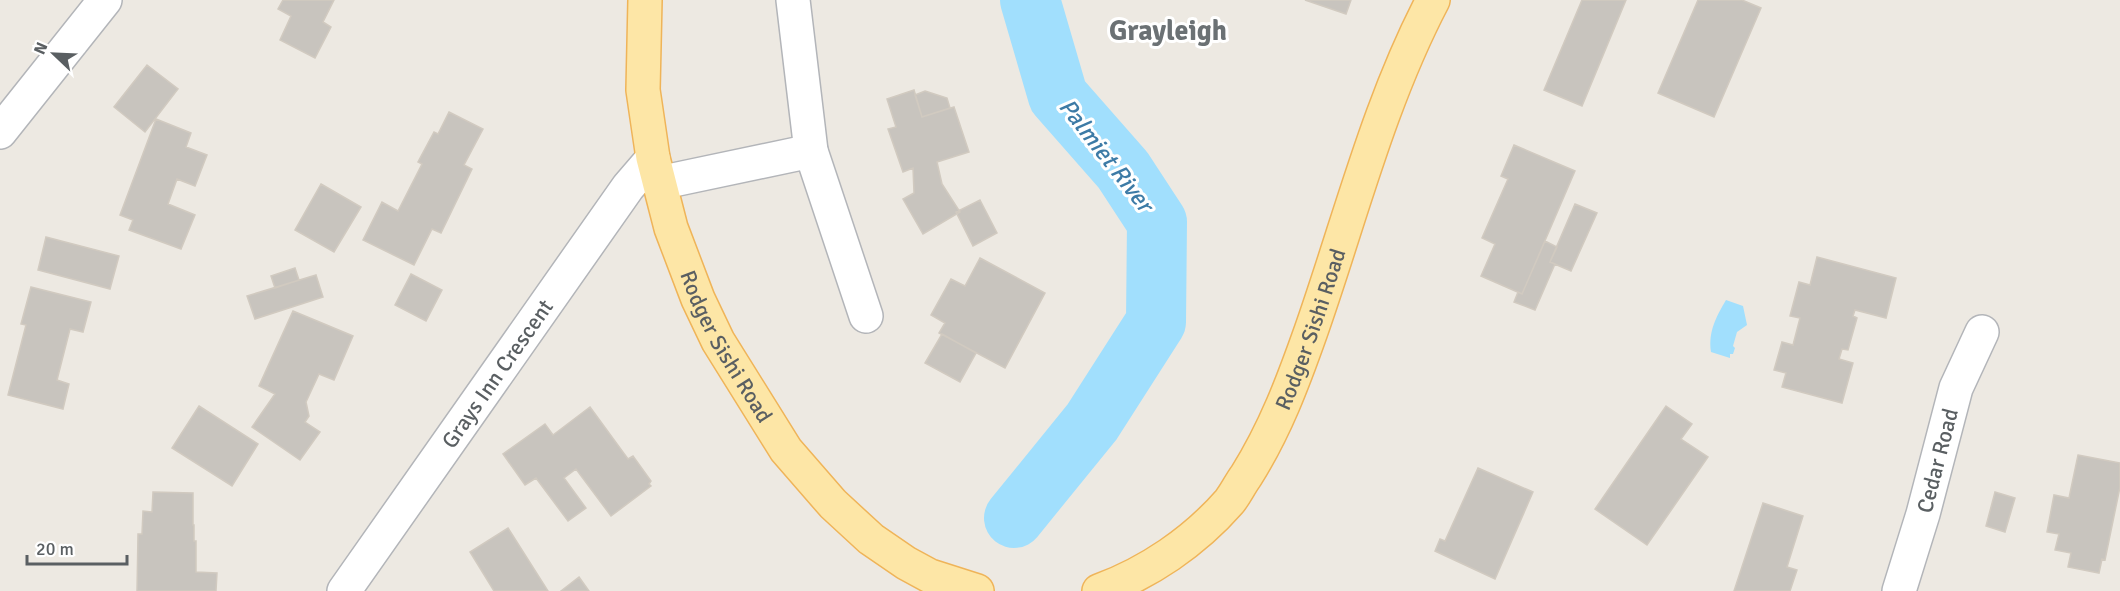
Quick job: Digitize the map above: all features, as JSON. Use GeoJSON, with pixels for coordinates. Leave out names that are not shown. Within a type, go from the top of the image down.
{"type":"FeatureCollection","features":[{"type":"Feature","properties":{"kind":"main road","name":"Rodger Sishi Road"},"geometry":{"type":"LineString","coordinates":[[645,0],[643,90],[656,171],[670,228],[698,299],[718,341],[786,450],[841,511],[871,539],[906,563],[930,576],[969,589]]}},
{"type":"Feature","properties":{"kind":"main road","name":"Rodger Sishi Road"},"geometry":{"type":"LineString","coordinates":[[1099,591],[1150,568],[1189,540],[1230,502],[1255,461],[1288,396],[1320,306],[1380,119],[1418,29],[1433,0]]}},
{"type":"Feature","properties":{"kind":"street"},"geometry":{"type":"LineString","coordinates":[[0,132],[105,0]]}},
{"type":"Feature","properties":{"kind":"street"},"geometry":{"type":"LineString","coordinates":[[793,0],[811,151],[866,316]]}},
{"type":"Feature","properties":{"kind":"street"},"geometry":{"type":"LineString","coordinates":[[656,171],[811,151]]}},
{"type":"Feature","properties":{"kind":"street","name":"Grays Inn Crescent"},"geometry":{"type":"LineString","coordinates":[[344,591],[627,187],[656,171]]}},
{"type":"Feature","properties":{"kind":"street","name":"Cedar Road"},"geometry":{"type":"LineString","coordinates":[[1899,591],[1923,514],[1956,388],[1982,332]]}},
{"type":"Feature","properties":{"kind":"water"},"geometry":{"type":"Polygon","coordinates":[[[1726,300],[1743,306],[1747,325],[1737,332],[1733,346],[1735,348],[1730,358],[1711,352],[1710,345],[1714,325],[1726,300]]]}},
{"type":"Feature","properties":{"kind":"building"},"geometry":{"type":"Polygon","coordinates":[[[283,0],[334,0],[323,22],[331,27],[315,58],[280,40],[291,16],[278,9],[283,0]]]}},
{"type":"Feature","properties":{"kind":"building"},"geometry":{"type":"Polygon","coordinates":[[[1305,0],[1351,0],[1346,14],[1305,0]]]}},
{"type":"Feature","properties":{"kind":"building"},"geometry":{"type":"Polygon","coordinates":[[[1582,0],[1626,0],[1582,106],[1544,90],[1582,0]]]}},
{"type":"Feature","properties":{"kind":"building"},"geometry":{"type":"Polygon","coordinates":[[[1698,0],[1742,0],[1761,8],[1714,117],[1658,93],[1698,0]]]}},
{"type":"Feature","properties":{"kind":"building"},"geometry":{"type":"Polygon","coordinates":[[[147,65],[178,89],[145,132],[114,107],[147,65]]]}},
{"type":"Feature","properties":{"kind":"building"},"geometry":{"type":"Polygon","coordinates":[[[914,90],[922,117],[954,107],[969,152],[937,162],[942,184],[960,212],[923,234],[903,199],[914,193],[913,168],[903,172],[888,129],[896,127],[887,99],[914,90]]]}},
{"type":"Feature","properties":{"kind":"building"},"geometry":{"type":"Polygon","coordinates":[[[925,91],[947,98],[950,108],[922,117],[915,95],[925,91]]]}},
{"type":"Feature","properties":{"kind":"building"},"geometry":{"type":"Polygon","coordinates":[[[449,112],[483,129],[464,165],[472,169],[441,233],[432,229],[414,265],[363,240],[382,202],[398,211],[422,164],[418,162],[434,132],[438,134],[449,112]]]}},
{"type":"Feature","properties":{"kind":"building"},"geometry":{"type":"Polygon","coordinates":[[[156,119],[191,133],[186,147],[207,155],[195,186],[177,179],[168,204],[195,215],[181,249],[129,230],[133,220],[120,215],[156,119]]]}},
{"type":"Feature","properties":{"kind":"building"},"geometry":{"type":"Polygon","coordinates":[[[1514,145],[1575,171],[1522,294],[1481,276],[1495,244],[1482,238],[1508,179],[1501,176],[1514,145]]]}},
{"type":"Feature","properties":{"kind":"building"},"geometry":{"type":"Polygon","coordinates":[[[321,184],[361,207],[334,252],[295,230],[321,184]]]}},
{"type":"Feature","properties":{"kind":"building"},"geometry":{"type":"Polygon","coordinates":[[[980,200],[997,233],[973,246],[956,212],[980,200]]]}},
{"type":"Feature","properties":{"kind":"building"},"geometry":{"type":"Polygon","coordinates":[[[1575,204],[1597,213],[1571,271],[1550,262],[1575,204]]]}},
{"type":"Feature","properties":{"kind":"building"},"geometry":{"type":"Polygon","coordinates":[[[46,237],[119,256],[110,289],[38,270],[46,237]]]}},
{"type":"Feature","properties":{"kind":"building"},"geometry":{"type":"Polygon","coordinates":[[[1545,241],[1557,247],[1550,262],[1555,264],[1535,310],[1514,302],[1518,292],[1522,294],[1545,241]]]}},
{"type":"Feature","properties":{"kind":"building"},"geometry":{"type":"Polygon","coordinates":[[[1817,257],[1896,278],[1886,318],[1855,310],[1853,316],[1857,318],[1848,350],[1842,349],[1839,359],[1853,363],[1842,403],[1782,387],[1786,373],[1774,370],[1782,342],[1793,345],[1800,318],[1790,316],[1799,282],[1810,285],[1817,257]]]}},
{"type":"Feature","properties":{"kind":"building"},"geometry":{"type":"Polygon","coordinates":[[[980,258],[1045,293],[1005,368],[939,333],[945,323],[931,315],[951,279],[965,286],[980,258]]]}},
{"type":"Feature","properties":{"kind":"building"},"geometry":{"type":"Polygon","coordinates":[[[295,268],[299,280],[275,288],[271,276],[295,268]]]}},
{"type":"Feature","properties":{"kind":"building"},"geometry":{"type":"Polygon","coordinates":[[[411,274],[442,290],[426,321],[395,305],[411,274]]]}},
{"type":"Feature","properties":{"kind":"building"},"geometry":{"type":"Polygon","coordinates":[[[316,275],[323,297],[255,319],[247,296],[316,275]]]}},
{"type":"Feature","properties":{"kind":"building"},"geometry":{"type":"Polygon","coordinates":[[[31,287],[91,302],[83,332],[70,329],[57,380],[69,384],[63,409],[8,395],[26,325],[21,324],[31,287]]]}},
{"type":"Feature","properties":{"kind":"building"},"geometry":{"type":"Polygon","coordinates":[[[293,311],[353,336],[334,380],[319,374],[306,402],[309,416],[305,422],[320,432],[300,460],[252,427],[275,394],[259,386],[293,311]]]}},
{"type":"Feature","properties":{"kind":"building"},"geometry":{"type":"Polygon","coordinates":[[[942,334],[976,353],[960,382],[925,363],[942,334]]]}},
{"type":"Feature","properties":{"kind":"building"},"geometry":{"type":"Polygon","coordinates":[[[199,406],[258,444],[232,486],[172,448],[199,406]]]}},
{"type":"Feature","properties":{"kind":"building"},"geometry":{"type":"Polygon","coordinates":[[[1666,406],[1692,424],[1681,439],[1708,457],[1647,545],[1595,509],[1666,406]]]}},
{"type":"Feature","properties":{"kind":"building"},"geometry":{"type":"Polygon","coordinates":[[[590,407],[628,459],[633,456],[651,481],[649,484],[651,486],[611,516],[576,469],[564,478],[586,508],[568,521],[536,478],[525,485],[503,454],[545,424],[553,435],[590,407]]]}},
{"type":"Feature","properties":{"kind":"building"},"geometry":{"type":"Polygon","coordinates":[[[2078,455],[2120,463],[2120,487],[2105,560],[2102,559],[2099,573],[2068,567],[2071,553],[2055,550],[2059,534],[2047,532],[2054,495],[2069,498],[2078,455]]]}},
{"type":"Feature","properties":{"kind":"building"},"geometry":{"type":"Polygon","coordinates":[[[1478,468],[1533,492],[1495,579],[1435,551],[1440,539],[1445,541],[1478,468]]]}},
{"type":"Feature","properties":{"kind":"building"},"geometry":{"type":"Polygon","coordinates":[[[153,492],[193,493],[196,572],[217,573],[216,591],[137,591],[138,534],[142,534],[143,511],[152,512],[153,492]]]}},
{"type":"Feature","properties":{"kind":"building"},"geometry":{"type":"Polygon","coordinates":[[[1995,492],[2015,498],[2005,532],[1986,526],[1995,492]]]}},
{"type":"Feature","properties":{"kind":"building"},"geometry":{"type":"Polygon","coordinates":[[[1763,503],[1803,516],[1787,567],[1797,570],[1790,591],[1734,591],[1763,503]]]}},
{"type":"Feature","properties":{"kind":"building"},"geometry":{"type":"Polygon","coordinates":[[[508,528],[548,591],[494,591],[470,552],[508,528]]]}},
{"type":"Feature","properties":{"kind":"building"},"geometry":{"type":"Polygon","coordinates":[[[579,577],[589,591],[561,591],[579,577]]]}},
{"type":"Feature","properties":{"kind":"waterway","name":"Palmiet River"},"geometry":{"type":"LineString","coordinates":[[1014,518],[1092,422],[1156,322],[1157,222],[1123,170],[1058,96],[1030,0]]}},
{"type":"Feature","properties":{"kind":"district","name":"Grayleigh"},"geometry":{"type":"Point","coordinates":[1168,31]}}]}
